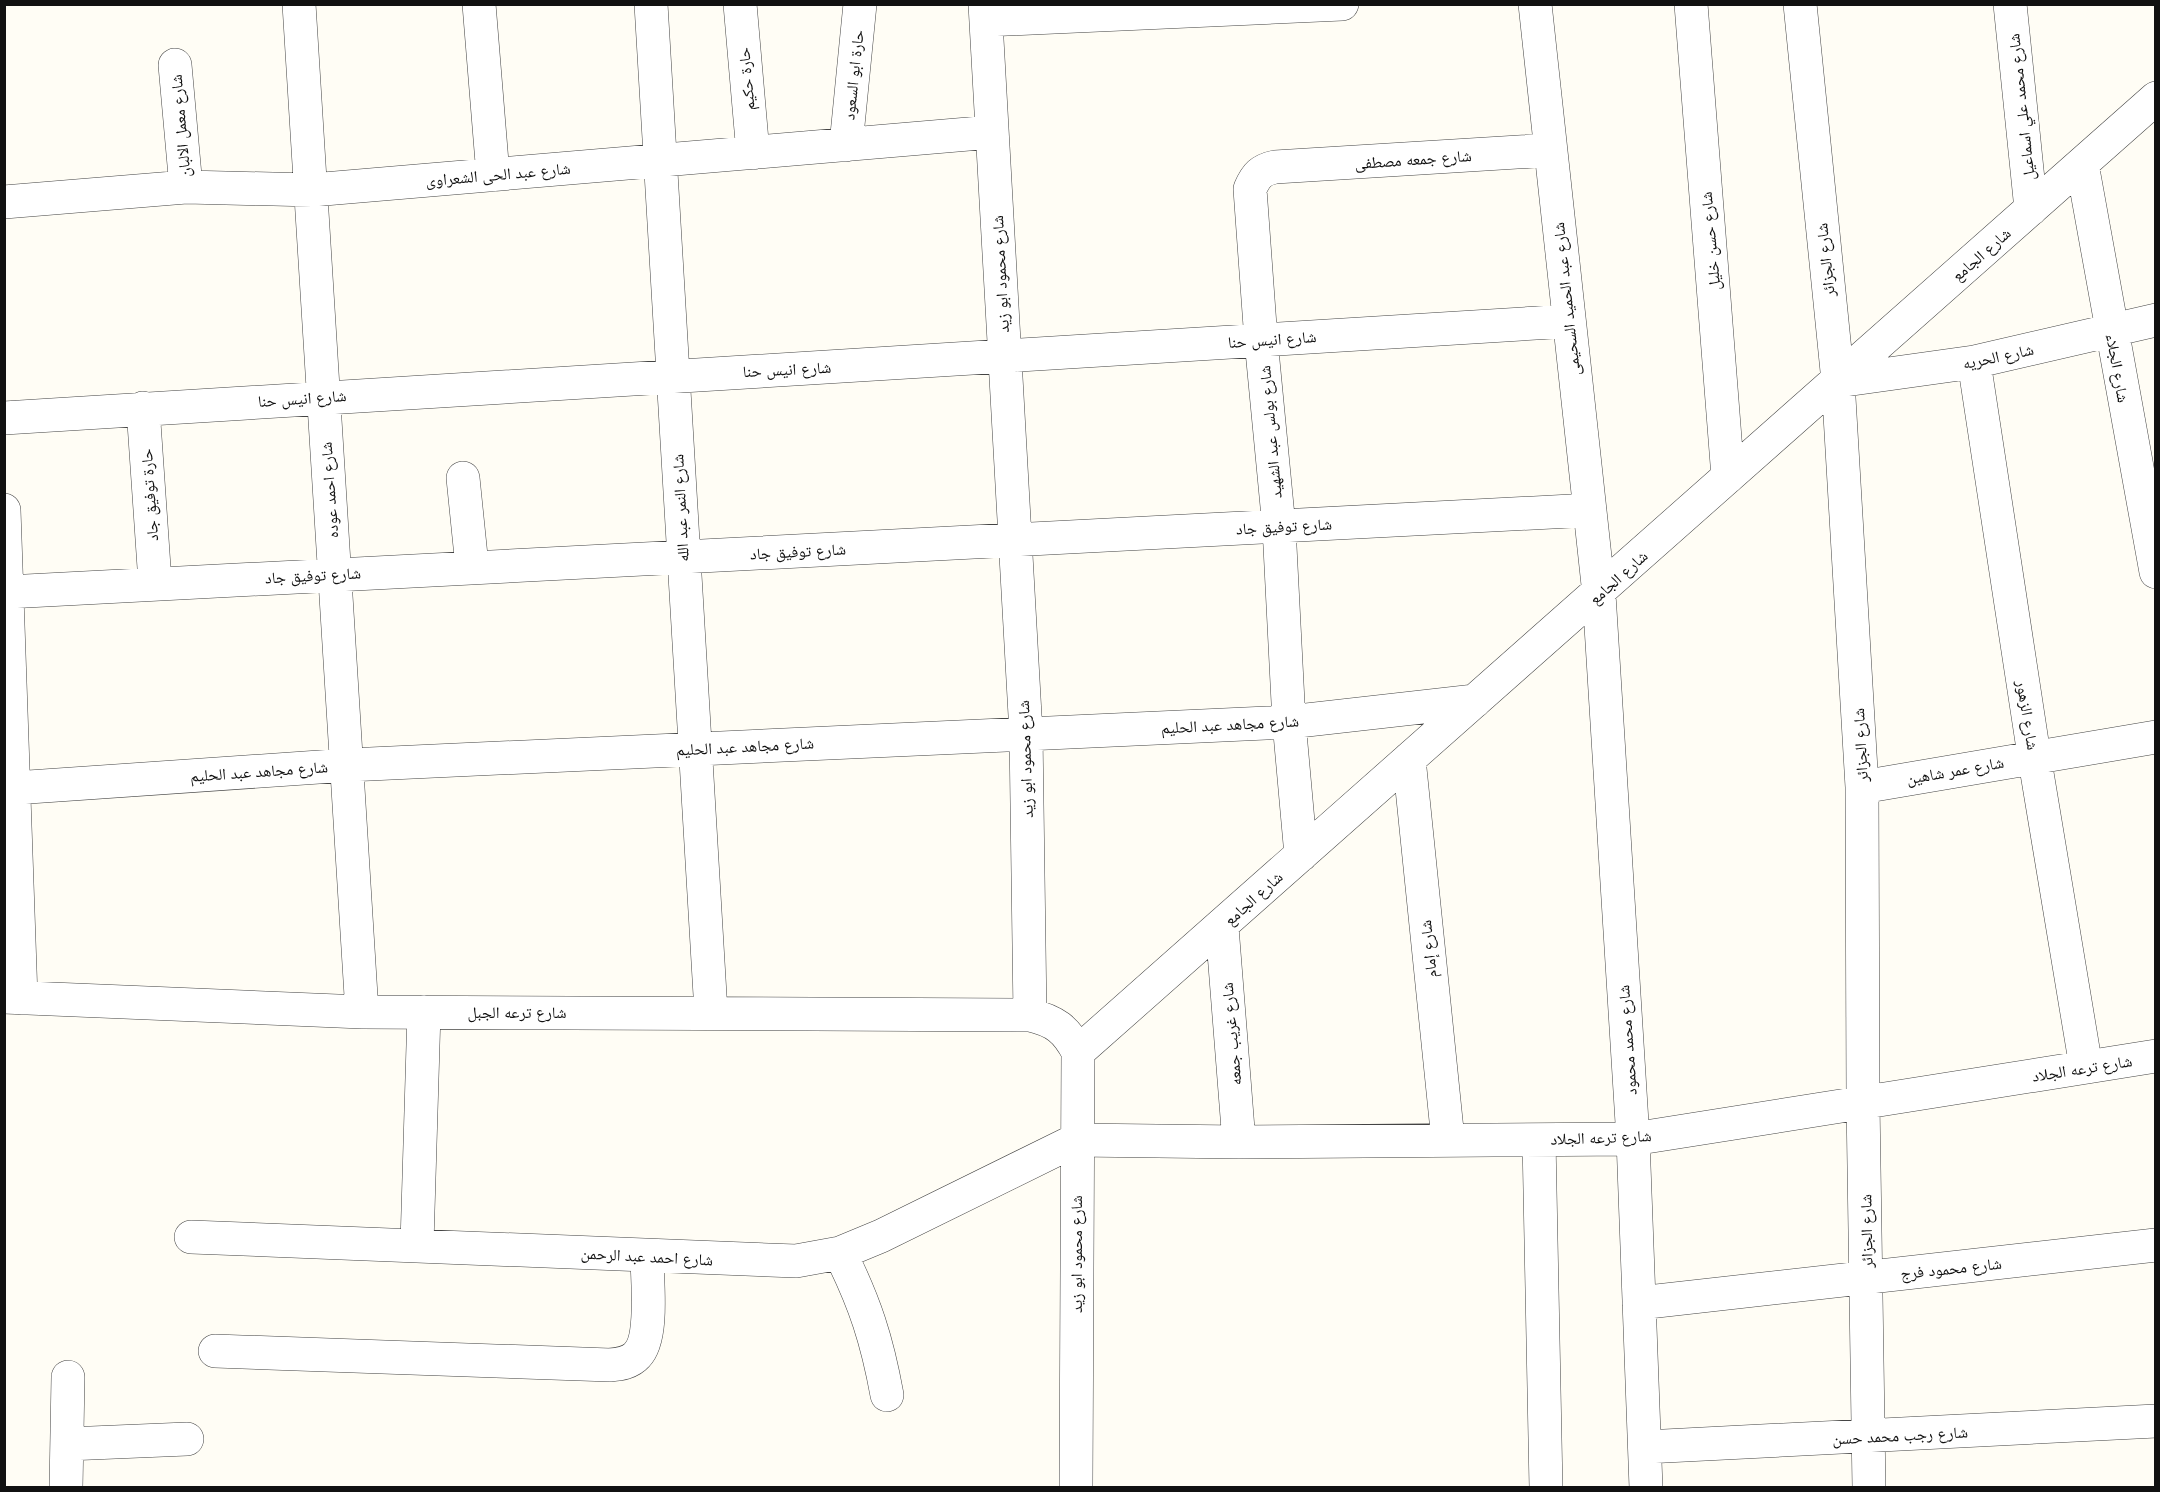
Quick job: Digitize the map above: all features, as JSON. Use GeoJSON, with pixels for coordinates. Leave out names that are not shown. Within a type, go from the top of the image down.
{"type":"FeatureCollection","features":[{"type":"Feature","properties":{"kind":"street","name":"شارع احمد عوده"},"geometry":{"type":"LineString","coordinates":[[299,4],[362,1012]]}},
{"type":"Feature","properties":{"kind":"street"},"geometry":{"type":"LineString","coordinates":[[479,4],[493,175]]}},
{"type":"Feature","properties":{"kind":"street","name":"شارع النمر عبد الله"},"geometry":{"type":"LineString","coordinates":[[651,4],[711,1012]]}},
{"type":"Feature","properties":{"kind":"street","name":"حارة حكيم"},"geometry":{"type":"LineString","coordinates":[[740,4],[753,153]]}},
{"type":"Feature","properties":{"kind":"street","name":"حارة ابو السعود"},"geometry":{"type":"LineString","coordinates":[[846,145],[860,4]]}},
{"type":"Feature","properties":{"kind":"street"},"geometry":{"type":"LineString","coordinates":[[985,12],[1342,4]]}},
{"type":"Feature","properties":{"kind":"street","name":"شارع عبد الحميد السحيمى"},"geometry":{"type":"LineString","coordinates":[[1534,4],[1599,594]]}},
{"type":"Feature","properties":{"kind":"street","name":"شارع حسن خليل"},"geometry":{"type":"LineString","coordinates":[[1691,4],[1728,477]]}},
{"type":"Feature","properties":{"kind":"street","name":"شارع الجزائر"},"geometry":{"type":"LineString","coordinates":[[1800,4],[1838,381],[1862,787],[1863,1102],[1869,1488]]}},
{"type":"Feature","properties":{"kind":"street","name":"شارع محمد علي اسماعيل"},"geometry":{"type":"LineString","coordinates":[[2010,4],[2031,209]]}},
{"type":"Feature","properties":{"kind":"street","name":"شارع محمود ابو زيد"},"geometry":{"type":"LineString","coordinates":[[985,12],[1026,733],[1030,1016]]}},
{"type":"Feature","properties":{"kind":"street","name":"شارع معمل الالبان"},"geometry":{"type":"LineString","coordinates":[[175,65],[186,187]]}},
{"type":"Feature","properties":{"kind":"street","name":"شارع الجامع"},"geometry":{"type":"LineString","coordinates":[[1078,1052],[1599,594],[2156,98]]}},
{"type":"Feature","properties":{"kind":"street","name":"شارع عبد الحى الشعراوى"},"geometry":{"type":"LineString","coordinates":[[4,202],[186,187],[312,190],[992,132]]}},
{"type":"Feature","properties":{"kind":"street","name":"شارع جمعه مصطفى"},"geometry":{"type":"LineString","coordinates":[[1275,167],[1550,150]]}},
{"type":"Feature","properties":{"kind":"street","name":"شارع الجلاء"},"geometry":{"type":"LineString","coordinates":[[2082,164],[2156,572]]}},
{"type":"Feature","properties":{"kind":"street","name":"شارع بولس عبد الشهيد"},"geometry":{"type":"LineString","coordinates":[[1275,167],[1264,170],[1255,178],[1250,189],[1261,340],[1279,527],[1289,722],[1301,855]]}},
{"type":"Feature","properties":{"kind":"street","name":"شارع الحريه"},"geometry":{"type":"LineString","coordinates":[[1838,381],[1974,362],[2156,320]]}},
{"type":"Feature","properties":{"kind":"street","name":"شارع انيس حنا"},"geometry":{"type":"LineString","coordinates":[[4,418],[1569,321]]}},
{"type":"Feature","properties":{"kind":"street","name":"شارع الزهور"},"geometry":{"type":"LineString","coordinates":[[1974,362],[2034,756],[2086,1067]]}},
{"type":"Feature","properties":{"kind":"street","name":"حارة توفيق جاد"},"geometry":{"type":"LineString","coordinates":[[142,408],[155,582]]}},
{"type":"Feature","properties":{"kind":"street"},"geometry":{"type":"LineString","coordinates":[[463,478],[472,566]]}},
{"type":"Feature","properties":{"kind":"street"},"geometry":{"type":"LineString","coordinates":[[4,510],[14,788],[13,998]]}},
{"type":"Feature","properties":{"kind":"street","name":"شارع توفيق جاد"},"geometry":{"type":"LineString","coordinates":[[7,592],[155,582],[1590,510]]}},
{"type":"Feature","properties":{"kind":"street","name":"شارع محمد محمود"},"geometry":{"type":"LineString","coordinates":[[1599,594],[1633,1139],[1646,1488]]}},
{"type":"Feature","properties":{"kind":"street","name":"شارع مجاهد عبد الحليم"},"geometry":{"type":"LineString","coordinates":[[14,788],[348,765],[1289,722],[1475,701]]}},
{"type":"Feature","properties":{"kind":"street","name":"شارع عمر شاهين"},"geometry":{"type":"LineString","coordinates":[[1862,787],[2156,737]]}},
{"type":"Feature","properties":{"kind":"street","name":"شارع إمام"},"geometry":{"type":"LineString","coordinates":[[1409,759],[1448,1140]]}},
{"type":"Feature","properties":{"kind":"street","name":"شارع غريب جمعه"},"geometry":{"type":"LineString","coordinates":[[1222,927],[1239,1142]]}},
{"type":"Feature","properties":{"kind":"street","name":"شارع ترعه الجبل"},"geometry":{"type":"LineString","coordinates":[[13,998],[362,1012],[711,1012],[1030,1016]]}},
{"type":"Feature","properties":{"kind":"street"},"geometry":{"type":"LineString","coordinates":[[417,1244],[424,1012]]}},
{"type":"Feature","properties":{"kind":"street"},"geometry":{"type":"LineString","coordinates":[[1030,1016],[1051,1020],[1060,1026],[1068,1033],[1078,1052]]}},
{"type":"Feature","properties":{"kind":"street","name":"شارع محمود ابو زيد"},"geometry":{"type":"LineString","coordinates":[[1076,1488],[1078,1052]]}},
{"type":"Feature","properties":{"kind":"street","name":"شارع ترعه الجلاد"},"geometry":{"type":"LineString","coordinates":[[1076,1140],[1239,1142],[1633,1139],[2156,1056]]}},
{"type":"Feature","properties":{"kind":"street","name":"شارع احمد عبد الرحمن"},"geometry":{"type":"LineString","coordinates":[[191,1237],[417,1244],[796,1261],[840,1253],[881,1236],[1076,1140]]}},
{"type":"Feature","properties":{"kind":"street"},"geometry":{"type":"LineString","coordinates":[[1539,1140],[1546,1488]]}},
{"type":"Feature","properties":{"kind":"street","name":"شارع محمود فرج"},"geometry":{"type":"LineString","coordinates":[[1639,1303],[2156,1245]]}},
{"type":"Feature","properties":{"kind":"street"},"geometry":{"type":"LineString","coordinates":[[840,1253],[862,1298],[878,1346],[887,1395]]}},
{"type":"Feature","properties":{"kind":"street"},"geometry":{"type":"LineString","coordinates":[[215,1351],[610,1365],[625,1363],[637,1355],[644,1343],[647,1256]]}},
{"type":"Feature","properties":{"kind":"street"},"geometry":{"type":"LineString","coordinates":[[66,1488],[68,1377]]}},
{"type":"Feature","properties":{"kind":"street","name":"شارع رجب محمد حسن"},"geometry":{"type":"LineString","coordinates":[[1645,1447],[2156,1421]]}},
{"type":"Feature","properties":{"kind":"street"},"geometry":{"type":"LineString","coordinates":[[67,1444],[187,1439]]}}]}
